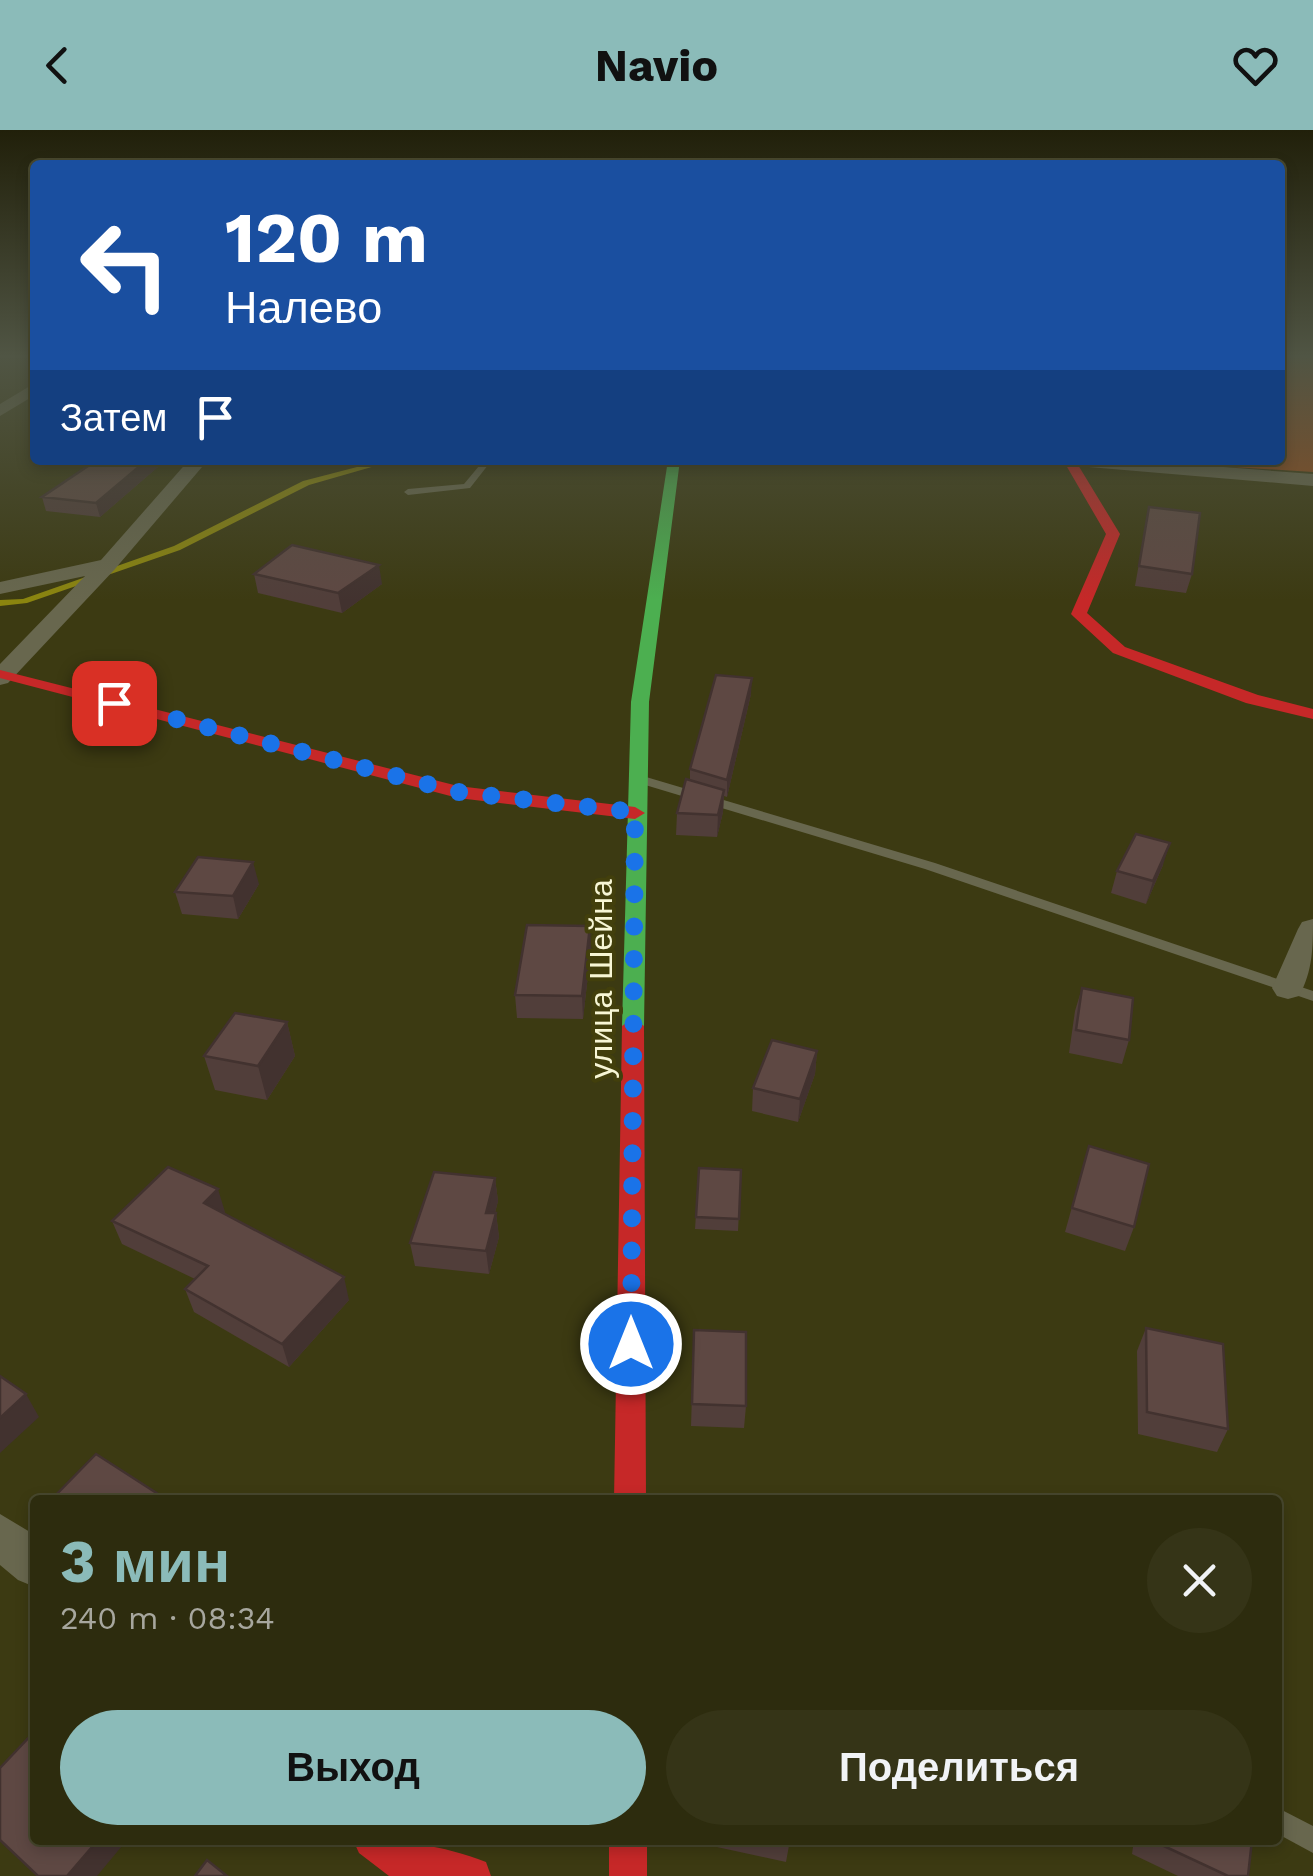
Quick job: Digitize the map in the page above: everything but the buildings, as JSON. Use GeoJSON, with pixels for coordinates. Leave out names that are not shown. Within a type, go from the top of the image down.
{"type":"FeatureCollection","features":[{"type":"Feature","properties":{"kind":"street"},"geometry":{"type":"LineString","coordinates":[[195,465],[2,676],[458,792],[635,812]]}},
{"type":"Feature","properties":{"kind":"street","name":"улица Шейна"},"geometry":{"type":"LineString","coordinates":[[634,1495],[636,778],[640,702],[673,465]]}},
{"type":"Feature","properties":{"kind":"street"},"geometry":{"type":"LineString","coordinates":[[1070,465],[1113,534],[1078,614],[1119,650],[1252,699],[1313,714]]}},
{"type":"Feature","properties":{"kind":"street"},"geometry":{"type":"LineString","coordinates":[[1124,465],[1313,483]]}},
{"type":"Feature","properties":{"kind":"street"},"geometry":{"type":"LineString","coordinates":[[0,588],[108,564]]}},
{"type":"Feature","properties":{"kind":"street"},"geometry":{"type":"LineString","coordinates":[[1301,992],[1313,928]]}},
{"type":"Feature","properties":{"kind":"street"},"geometry":{"type":"LineString","coordinates":[[0,1536],[30,1560]]}},
{"type":"Feature","properties":{"kind":"street"},"geometry":{"type":"LineString","coordinates":[[378,1845],[398,1861],[472,1876]]}},
{"type":"Feature","properties":{"kind":"street"},"geometry":{"type":"LineString","coordinates":[[628,1845],[628,1876]]}},
{"type":"Feature","properties":{"kind":"lane"},"geometry":{"type":"LineString","coordinates":[[408,492],[467,486],[484,465]]}},
{"type":"Feature","properties":{"kind":"lane"},"geometry":{"type":"LineString","coordinates":[[636,778],[914,861],[1301,992]]}},
{"type":"Feature","properties":{"kind":"lane"},"geometry":{"type":"LineString","coordinates":[[1282,1822],[1313,1840]]}},
{"type":"Feature","properties":{"kind":"shaded area"},"geometry":{"type":"Polygon","coordinates":[[[1285,438],[1313,438],[1313,472],[1200,465],[1285,465],[1285,438]]]}},
{"type":"Feature","properties":{"kind":"waterway"},"geometry":{"type":"LineString","coordinates":[[0,603],[24,601],[177,548],[306,483],[373,465]]}},
{"type":"Feature","properties":{"kind":"traffic: fast"},"geometry":{"type":"LineString","coordinates":[[633,1026],[640,702],[673,465]]}},
{"type":"Feature","properties":{"kind":"traffic: jam"},"geometry":{"type":"LineString","coordinates":[[1072,465],[1113,534],[1079,614],[1119,650],[1252,699],[1313,714]]}},
{"type":"Feature","properties":{"kind":"traffic: jam"},"geometry":{"type":"LineString","coordinates":[[5,674],[458,792],[635,813]]}},
{"type":"Feature","properties":{"kind":"traffic: jam"},"geometry":{"type":"LineString","coordinates":[[630,1495],[633,1026]]}},
{"type":"Feature","properties":{"kind":"traffic: jam"},"geometry":{"type":"LineString","coordinates":[[378,1845],[399,1861],[472,1876]]}},
{"type":"Feature","properties":{"kind":"traffic: jam"},"geometry":{"type":"LineString","coordinates":[[628,1845],[628,1876]]}},
{"type":"Feature","properties":{"kind":"route"},"geometry":{"type":"LineString","coordinates":[[114,703],[458,792],[635,812],[631,1344]]}}]}
